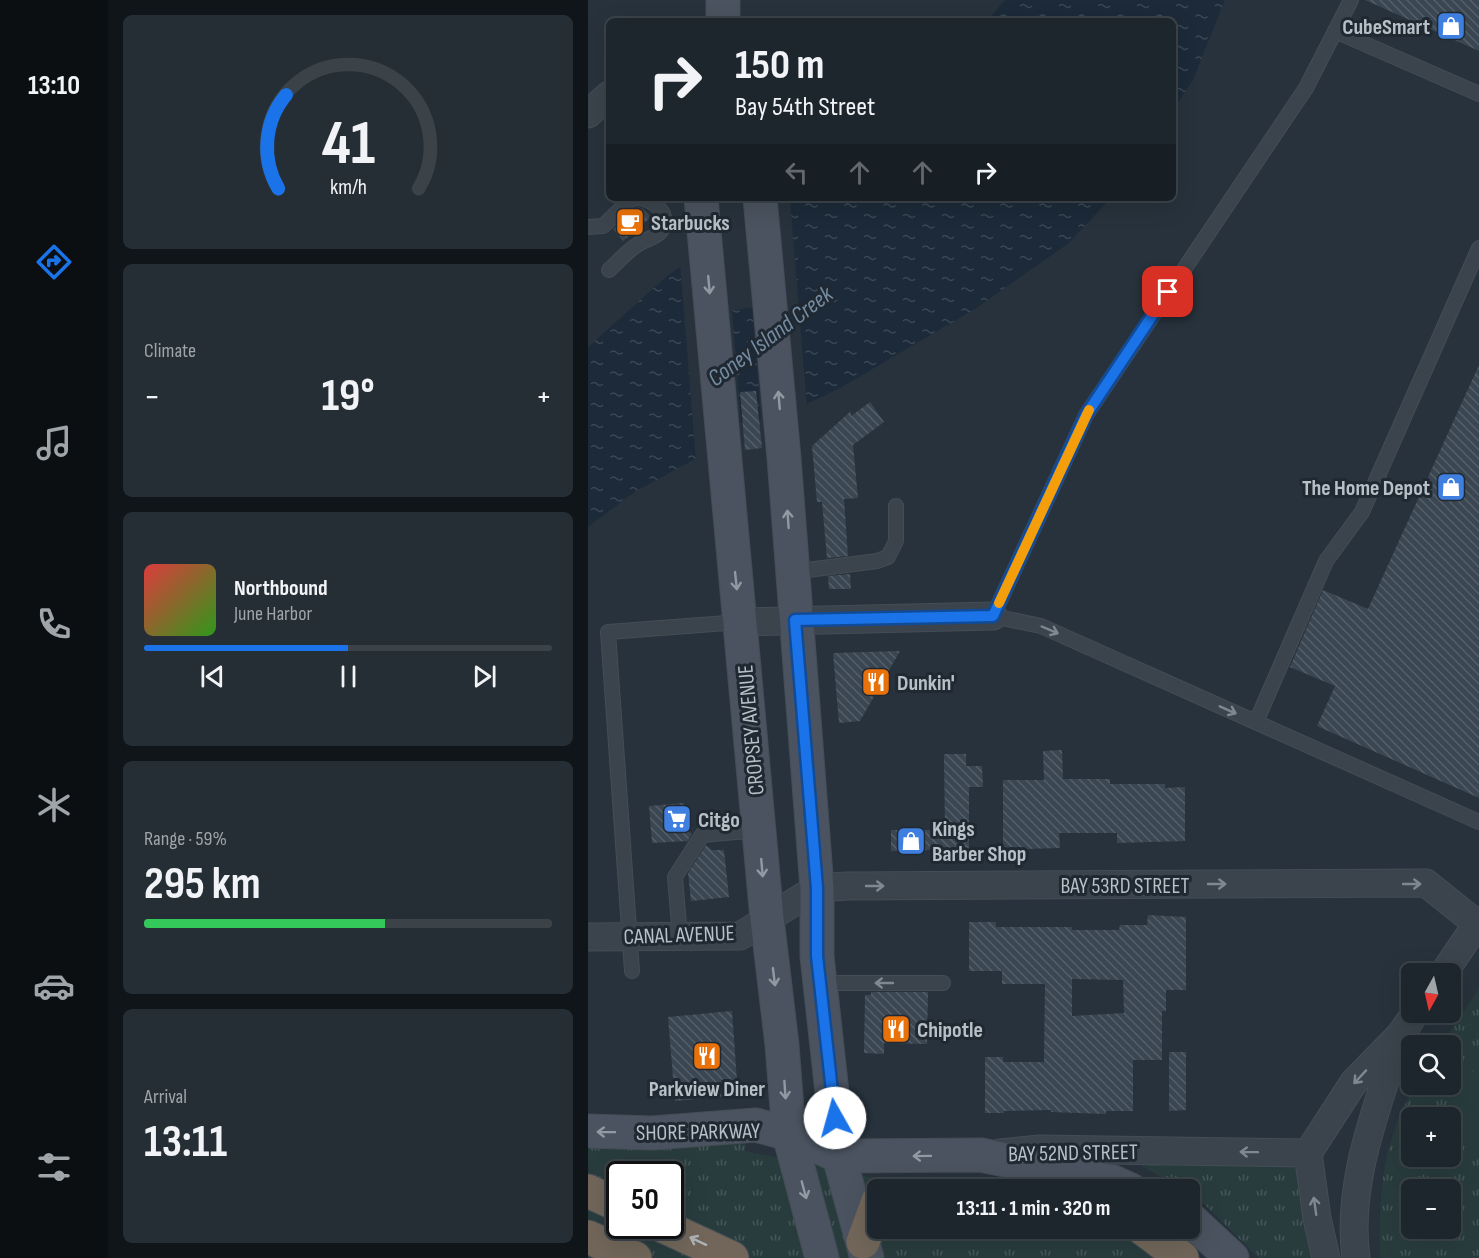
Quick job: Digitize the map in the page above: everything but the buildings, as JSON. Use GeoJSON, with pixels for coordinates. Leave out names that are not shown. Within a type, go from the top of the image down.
{"type":"FeatureCollection","features":[{"type":"Feature","properties":{"kind":"highway"},"geometry":{"type":"LineString","coordinates":[[588,1191],[606,1199]]}},
{"type":"Feature","properties":{"kind":"highway"},"geometry":{"type":"LineString","coordinates":[[588,1236],[635,1258]]}},
{"type":"Feature","properties":{"kind":"highway"},"geometry":{"type":"LineString","coordinates":[[684,1236],[732,1258]]}},
{"type":"Feature","properties":{"kind":"highway"},"geometry":{"type":"LineString","coordinates":[[1157,1239],[1182,1258]]}},
{"type":"Feature","properties":{"kind":"main road"},"geometry":{"type":"LineString","coordinates":[[723,0],[723,18]]}},
{"type":"Feature","properties":{"kind":"main road"},"geometry":{"type":"LineString","coordinates":[[760,201],[784,458],[817,888],[817,956],[839,1156],[865,1250]]}},
{"type":"Feature","properties":{"kind":"main road","name":"CROPSEY AVENUE"},"geometry":{"type":"LineString","coordinates":[[702,212],[789,1134],[821,1252]]}},
{"type":"Feature","properties":{"kind":"main road","name":"SHORE PARKWAY"},"geometry":{"type":"LineString","coordinates":[[588,1131],[652,1133],[756,1125],[789,1134],[839,1156]]}},
{"type":"Feature","properties":{"kind":"main road"},"geometry":{"type":"LineString","coordinates":[[981,1155],[1098,1179]]}},
{"type":"Feature","properties":{"kind":"main road","name":"BAY 52ND STREET"},"geometry":{"type":"LineString","coordinates":[[839,1156],[981,1155]]}},
{"type":"Feature","properties":{"kind":"main road"},"geometry":{"type":"LineString","coordinates":[[1200,1228],[1233,1258]]}},
{"type":"Feature","properties":{"kind":"street"},"geometry":{"type":"LineString","coordinates":[[588,114],[606,98]]}},
{"type":"Feature","properties":{"kind":"street"},"geometry":{"type":"LineString","coordinates":[[740,622],[993,616]]}},
{"type":"Feature","properties":{"kind":"street","name":"BAY 53RD STREET"},"geometry":{"type":"LineString","coordinates":[[767,919],[817,888],[1426,884],[1478,923]]}},
{"type":"Feature","properties":{"kind":"street","name":"CANAL AVENUE"},"geometry":{"type":"LineString","coordinates":[[588,937],[740,936],[767,919]]}},
{"type":"Feature","properties":{"kind":"street"},"geometry":{"type":"LineString","coordinates":[[1451,963],[1478,923]]}},
{"type":"Feature","properties":{"kind":"street"},"geometry":{"type":"LineString","coordinates":[[1326,1258],[1317,1218],[1308,1152],[1354,1082],[1400,1035],[1408,1023]]}},
{"type":"Feature","properties":{"kind":"street"},"geometry":{"type":"LineString","coordinates":[[1356,1258],[1354,1243],[1356,1194],[1368,1135],[1400,1035]]}},
{"type":"Feature","properties":{"kind":"street","name":"BAY 52ND STREET"},"geometry":{"type":"LineString","coordinates":[[981,1155],[1040,1149],[1308,1152]]}},
{"type":"Feature","properties":{"kind":"lane"},"geometry":{"type":"LineString","coordinates":[[1351,0],[1306,88],[1086,415],[993,616],[1041,626],[1479,822]]}},
{"type":"Feature","properties":{"kind":"lane"},"geometry":{"type":"LineString","coordinates":[[1335,31],[1479,94]]}},
{"type":"Feature","properties":{"kind":"lane"},"geometry":{"type":"LineString","coordinates":[[588,227],[603,226],[629,201]]}},
{"type":"Feature","properties":{"kind":"lane"},"geometry":{"type":"LineString","coordinates":[[609,270],[637,244],[654,237],[662,230],[664,221],[658,205],[652,201]]}},
{"type":"Feature","properties":{"kind":"lane"},"geometry":{"type":"LineString","coordinates":[[1256,722],[1326,561],[1362,512],[1479,248]]}},
{"type":"Feature","properties":{"kind":"lane"},"geometry":{"type":"LineString","coordinates":[[792,572],[877,561],[888,557],[896,541],[896,506]]}},
{"type":"Feature","properties":{"kind":"lane"},"geometry":{"type":"LineString","coordinates":[[632,970],[608,632],[740,622]]}},
{"type":"Feature","properties":{"kind":"lane"},"geometry":{"type":"LineString","coordinates":[[680,937],[675,877],[702,835],[759,830]]}},
{"type":"Feature","properties":{"kind":"lane"},"geometry":{"type":"LineString","coordinates":[[820,983],[943,983]]}},
{"type":"Feature","properties":{"kind":"green space"},"geometry":{"type":"Polygon","coordinates":[[[1479,989],[1479,1258],[1380,1258],[1384,1173],[1391,1139],[1401,1114],[1401,1167],[1461,1167],[1461,1107],[1404,1107],[1409,1095],[1461,1095],[1461,1035],[1448,1035],[1456,1023],[1461,1023],[1461,1016],[1479,989]]]}},
{"type":"Feature","properties":{"kind":"green space"},"geometry":{"type":"Polygon","coordinates":[[[1479,1063],[1479,1155],[1470,1147],[1461,1131],[1461,1107],[1449,1107],[1457,1095],[1461,1095],[1461,1089],[1479,1063]]]}},
{"type":"Feature","properties":{"kind":"green space"},"geometry":{"type":"Polygon","coordinates":[[[588,1127],[745,1141],[745,1151],[878,1179],[867,1179],[867,1239],[1175,1239],[1200,1258],[588,1258],[588,1127]]]}},
{"type":"Feature","properties":{"kind":"green space"},"geometry":{"type":"Polygon","coordinates":[[[1285,1163],[1298,1169],[1315,1258],[1259,1258],[1200,1201],[1200,1179],[1164,1179],[1139,1164],[1285,1163]]]}},
{"type":"Feature","properties":{"kind":"water"},"geometry":{"type":"Polygon","coordinates":[[[1005,0],[1225,0],[1193,80],[1176,106],[1176,18],[990,18],[1005,0]]]}},
{"type":"Feature","properties":{"kind":"water","name":"Coney Island Creek"},"geometry":{"type":"Polygon","coordinates":[[[776,201],[1108,201],[1069,243],[975,309],[840,388],[710,451],[636,491],[588,527],[588,347],[667,276],[776,201]]]}},
{"type":"Feature","properties":{"kind":"pier"},"geometry":{"type":"Polygon","coordinates":[[[771,201],[790,201],[807,407],[696,462],[680,264],[771,201]],[[752,308],[732,310],[741,422],[761,419],[752,308]]]}},
{"type":"Feature","properties":{"kind":"slow traffic"},"geometry":{"type":"LineString","coordinates":[[999,603],[1089,410]]}},
{"type":"Feature","properties":{"kind":"place","name":"CubeSmart"},"geometry":{"type":"Point","coordinates":[1451,26]}},
{"type":"Feature","properties":{"kind":"place","name":"Starbucks"},"geometry":{"type":"Point","coordinates":[630,222]}},
{"type":"Feature","properties":{"kind":"place","name":"The Home Depot"},"geometry":{"type":"Point","coordinates":[1451,487]}},
{"type":"Feature","properties":{"kind":"place","name":"Dunkin'"},"geometry":{"type":"Point","coordinates":[876,682]}},
{"type":"Feature","properties":{"kind":"place","name":"Citgo"},"geometry":{"type":"Point","coordinates":[677,819]}},
{"type":"Feature","properties":{"kind":"place","name":"Kings Barber Shop"},"geometry":{"type":"Point","coordinates":[911,841]}},
{"type":"Feature","properties":{"kind":"place","name":"Chipotle"},"geometry":{"type":"Point","coordinates":[896,1029]}},
{"type":"Feature","properties":{"kind":"place","name":"Parkview Diner"},"geometry":{"type":"Point","coordinates":[707,1056]}},
{"type":"Feature","properties":{"kind":"route"},"geometry":{"type":"LineString","coordinates":[[835,1118],[817,956],[817,888],[795,620],[993,616],[1086,415],[1168,292]]}}]}
